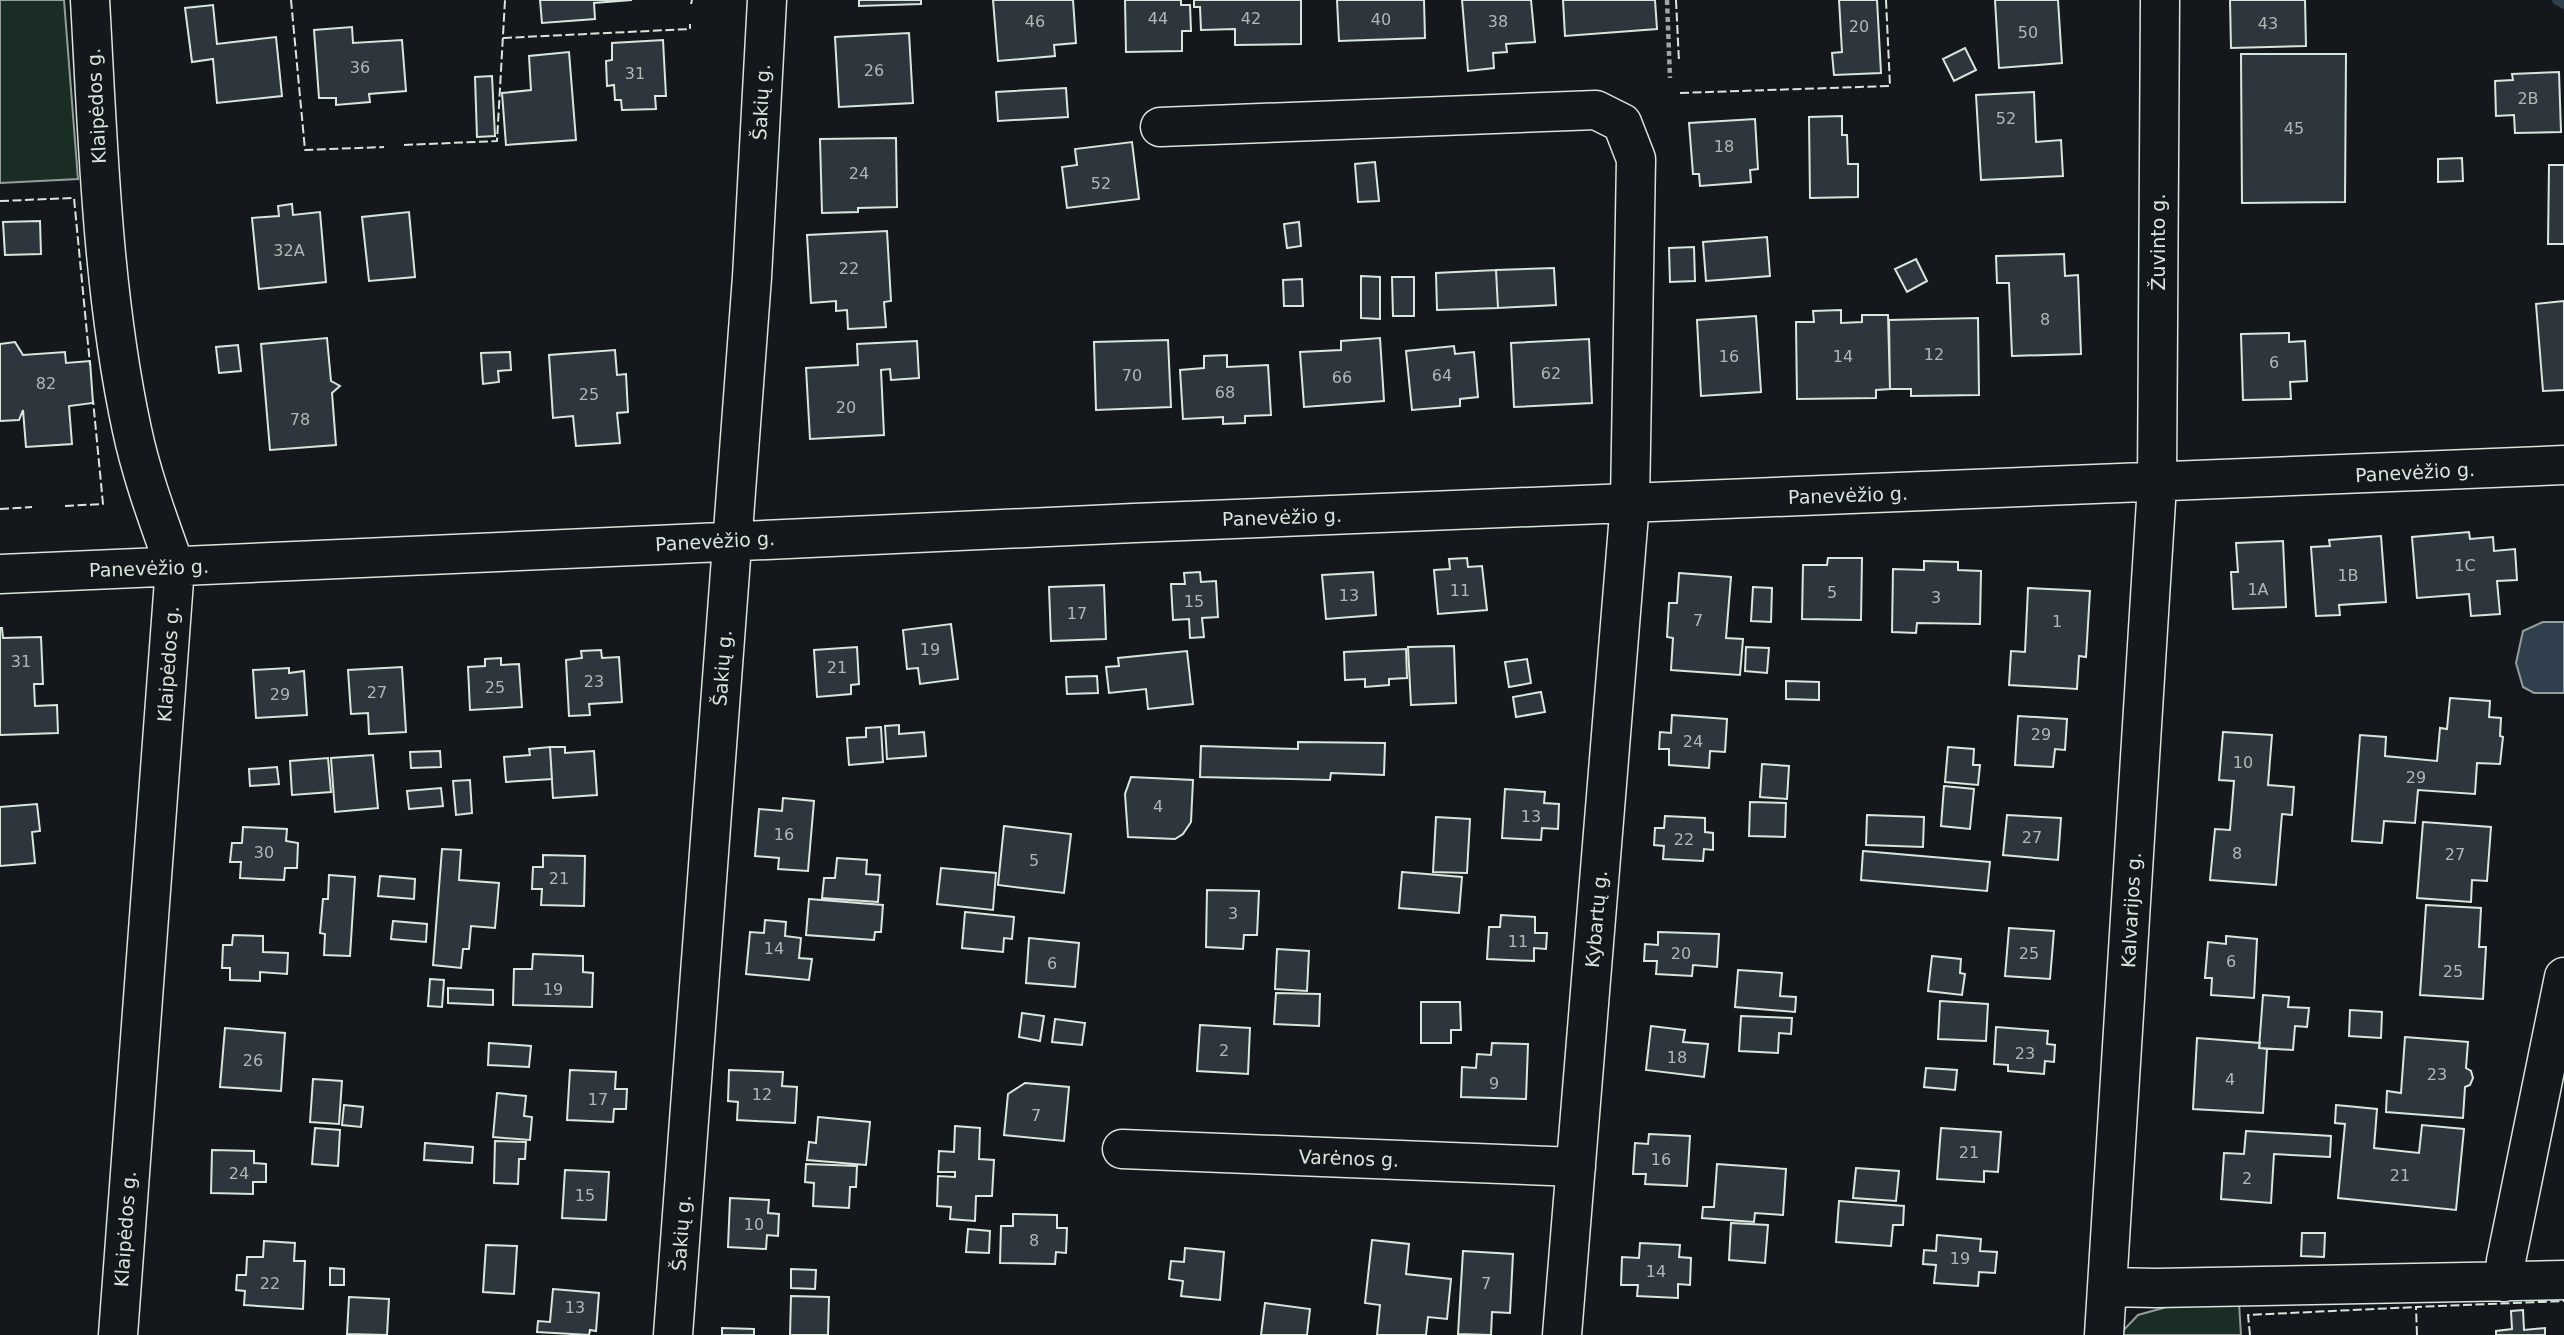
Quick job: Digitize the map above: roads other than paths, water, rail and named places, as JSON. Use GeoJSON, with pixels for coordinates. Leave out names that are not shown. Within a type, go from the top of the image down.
{"type":"FeatureCollection","features":[{"type":"Feature","properties":{"kind":"street","name":"Klaipėdos g."},"geometry":{"type":"LineString","coordinates":[[90,0],[101,185],[116,336],[132,430],[154,510],[175,567],[118,1335]]}},
{"type":"Feature","properties":{"kind":"street","name":"Šakių g."},"geometry":{"type":"LineString","coordinates":[[673,1335],[752,277],[767,0]]}},
{"type":"Feature","properties":{"kind":"street","name":"Žuvinto g."},"geometry":{"type":"LineString","coordinates":[[2157,485],[2160,0]]}},
{"type":"Feature","properties":{"kind":"street","name":"Kybartų g."},"geometry":{"type":"LineString","coordinates":[[1160,127],[1596,110],[1622,123],[1636,159],[1630,502],[1562,1335]]}},
{"type":"Feature","properties":{"kind":"street","name":"Panevėžio g."},"geometry":{"type":"LineString","coordinates":[[0,574],[732,540],[1630,502],[2157,485],[2564,465]]}},
{"type":"Feature","properties":{"kind":"street","name":"Kalvarijos g."},"geometry":{"type":"LineString","coordinates":[[2104,1335],[2157,485]]}},
{"type":"Feature","properties":{"kind":"street"},"geometry":{"type":"LineString","coordinates":[[2504,1282],[2564,977]]}},
{"type":"Feature","properties":{"kind":"street","name":"Varėnos g."},"geometry":{"type":"LineString","coordinates":[[1122,1149],[1576,1167]]}},
{"type":"Feature","properties":{"kind":"street"},"geometry":{"type":"LineString","coordinates":[[2108,1287],[2564,1280]]}},
{"type":"Feature","properties":{"kind":"water"},"geometry":{"type":"Polygon","coordinates":[[[2543,622],[2564,622],[2564,693],[2534,693],[2523,687],[2516,663],[2523,631],[2543,622]]]}},
{"type":"Feature","properties":{"kind":"waterway"},"geometry":{"type":"LineString","coordinates":[[2557,0],[2564,4]]}}]}
